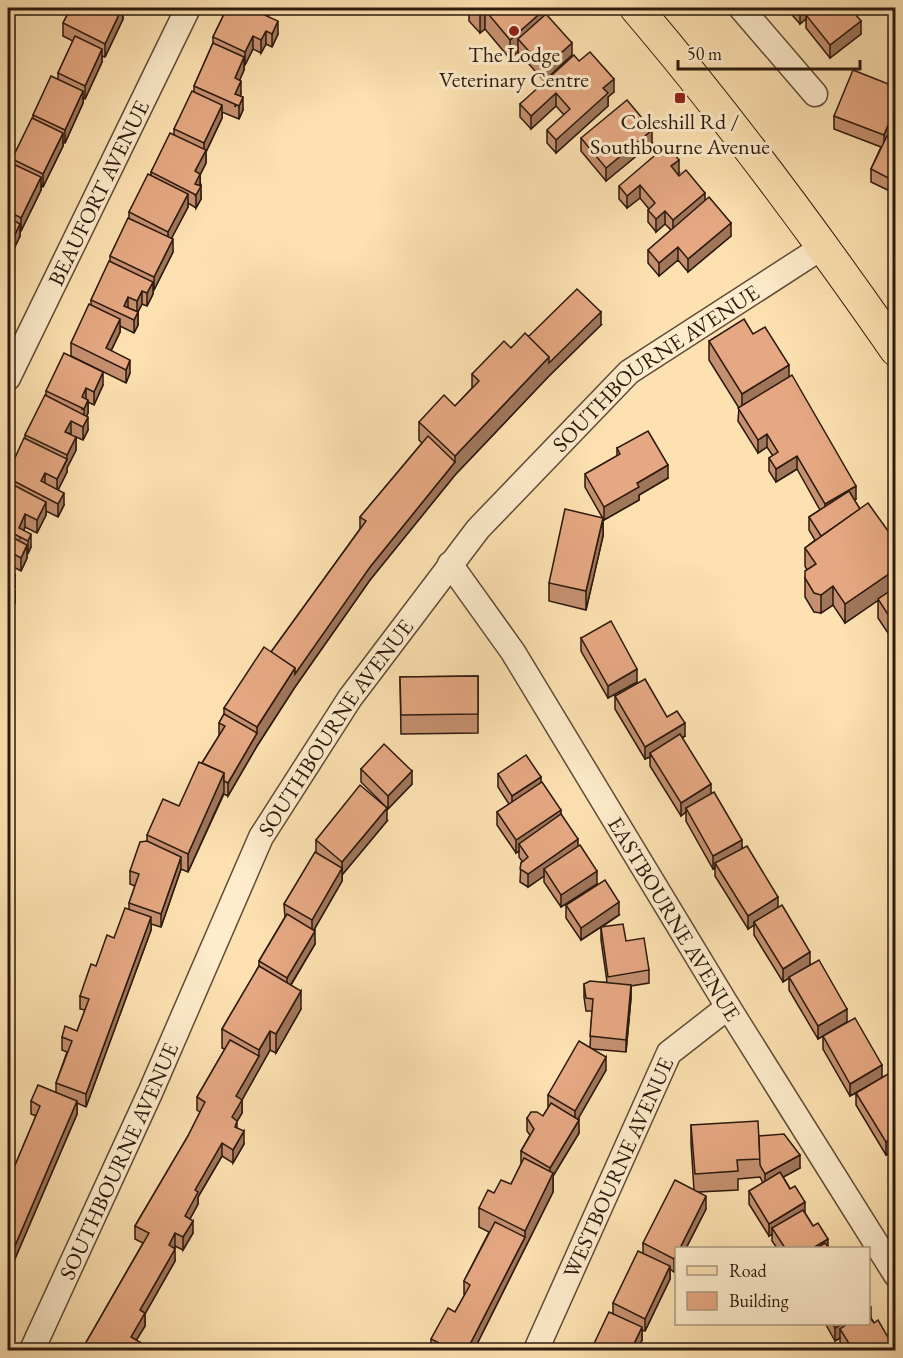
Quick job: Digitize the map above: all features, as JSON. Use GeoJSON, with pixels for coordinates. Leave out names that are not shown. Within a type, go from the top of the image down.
{"type":"FeatureCollection","features":[{"type":"Feature","properties":{"kind":"main road"},"geometry":{"type":"LineString","coordinates":[[636,8],[682,62],[824,246],[896,350]]}},
{"type":"Feature","properties":{"kind":"street","name":"BEAUFORT AVENUE"},"geometry":{"type":"LineString","coordinates":[[8,378],[188,8]]}},
{"type":"Feature","properties":{"kind":"street"},"geometry":{"type":"LineString","coordinates":[[741,8],[815,93]]}},
{"type":"Feature","properties":{"kind":"street","name":"SOUTHBOURNE AVENUE"},"geometry":{"type":"LineString","coordinates":[[32,1350],[150,1093],[261,837],[350,698],[478,529],[629,372],[824,246]]}},
{"type":"Feature","properties":{"kind":"street","name":"EASTBOURNE AVENUE"},"geometry":{"type":"LineString","coordinates":[[450,564],[513,652],[728,1007],[896,1275]]}},
{"type":"Feature","properties":{"kind":"street","name":"WESTBOURNE AVENUE"},"geometry":{"type":"LineString","coordinates":[[536,1350],[669,1053],[728,1007]]}},
{"type":"Feature","properties":{"kind":"building"},"geometry":{"type":"Polygon","coordinates":[[[71,8],[122,8],[105,44],[63,23],[71,8]]]}},
{"type":"Feature","properties":{"kind":"building"},"geometry":{"type":"Polygon","coordinates":[[[227,8],[249,8],[278,21],[272,34],[266,31],[261,40],[253,36],[245,52],[213,37],[227,8]]]}},
{"type":"Feature","properties":{"kind":"building"},"geometry":{"type":"Polygon","coordinates":[[[474,8],[546,8],[510,40],[485,10],[480,15],[474,8]]]}},
{"type":"Feature","properties":{"kind":"building"},"geometry":{"type":"Polygon","coordinates":[[[815,8],[850,8],[861,21],[830,45],[806,15],[815,8]]]}},
{"type":"Feature","properties":{"kind":"building"},"geometry":{"type":"Polygon","coordinates":[[[546,14],[572,43],[544,68],[518,39],[546,14]]]}},
{"type":"Feature","properties":{"kind":"building"},"geometry":{"type":"Polygon","coordinates":[[[75,36],[102,49],[85,86],[58,73],[75,36]]]}},
{"type":"Feature","properties":{"kind":"building"},"geometry":{"type":"Polygon","coordinates":[[[213,43],[244,57],[235,78],[241,81],[235,94],[243,97],[239,106],[194,86],[213,43]]]}},
{"type":"Feature","properties":{"kind":"building"},"geometry":{"type":"Polygon","coordinates":[[[590,52],[614,79],[603,88],[608,93],[556,140],[547,130],[570,109],[556,93],[531,116],[520,104],[574,55],[579,61],[590,52]]]}},
{"type":"Feature","properties":{"kind":"building"},"geometry":{"type":"Polygon","coordinates":[[[853,70],[896,87],[896,105],[884,135],[834,116],[853,70]]]}},
{"type":"Feature","properties":{"kind":"building"},"geometry":{"type":"Polygon","coordinates":[[[51,76],[83,91],[65,130],[33,115],[51,76]]]}},
{"type":"Feature","properties":{"kind":"building"},"geometry":{"type":"Polygon","coordinates":[[[192,91],[222,105],[204,143],[174,129],[192,91]]]}},
{"type":"Feature","properties":{"kind":"building"},"geometry":{"type":"Polygon","coordinates":[[[627,100],[652,130],[606,168],[581,138],[627,100]]]}},
{"type":"Feature","properties":{"kind":"building"},"geometry":{"type":"Polygon","coordinates":[[[32,118],[63,133],[43,174],[12,159],[32,118]]]}},
{"type":"Feature","properties":{"kind":"building"},"geometry":{"type":"Polygon","coordinates":[[[170,133],[206,150],[195,171],[200,174],[195,184],[201,186],[196,195],[151,172],[170,133]]]}},
{"type":"Feature","properties":{"kind":"building"},"geometry":{"type":"Polygon","coordinates":[[[887,136],[896,140],[896,182],[871,169],[887,136]]]}},
{"type":"Feature","properties":{"kind":"building"},"geometry":{"type":"Polygon","coordinates":[[[667,145],[679,160],[671,166],[679,176],[686,170],[705,193],[673,220],[665,211],[656,219],[648,210],[655,203],[640,185],[627,196],[619,186],[667,145]]]}},
{"type":"Feature","properties":{"kind":"building"},"geometry":{"type":"Polygon","coordinates":[[[11,163],[41,177],[21,218],[8,211],[8,171],[11,163]]]}},
{"type":"Feature","properties":{"kind":"building"},"geometry":{"type":"Polygon","coordinates":[[[148,174],[188,194],[168,232],[129,212],[148,174]]]}},
{"type":"Feature","properties":{"kind":"building"},"geometry":{"type":"Polygon","coordinates":[[[709,197],[731,223],[688,259],[678,247],[659,263],[648,250],[709,197]]]}},
{"type":"Feature","properties":{"kind":"building"},"geometry":{"type":"Polygon","coordinates":[[[8,217],[20,224],[8,248],[8,217]]]}},
{"type":"Feature","properties":{"kind":"building"},"geometry":{"type":"Polygon","coordinates":[[[128,218],[173,239],[154,277],[110,256],[128,218]]]}},
{"type":"Feature","properties":{"kind":"building"},"geometry":{"type":"Polygon","coordinates":[[[109,261],[153,282],[147,293],[142,291],[137,301],[128,297],[124,306],[138,312],[134,320],[91,300],[109,261]]]}},
{"type":"Feature","properties":{"kind":"building"},"geometry":{"type":"Polygon","coordinates":[[[577,289],[601,312],[549,363],[549,357],[528,337],[577,289]]]}},
{"type":"Feature","properties":{"kind":"building"},"geometry":{"type":"Polygon","coordinates":[[[89,304],[120,319],[106,348],[130,360],[126,370],[71,343],[89,304]]]}},
{"type":"Feature","properties":{"kind":"building"},"geometry":{"type":"Polygon","coordinates":[[[744,319],[753,334],[765,327],[789,365],[742,394],[709,341],[744,319]]]}},
{"type":"Feature","properties":{"kind":"building"},"geometry":{"type":"Polygon","coordinates":[[[525,333],[549,357],[455,456],[419,422],[444,395],[455,406],[479,381],[472,374],[504,341],[511,348],[525,333]]]}},
{"type":"Feature","properties":{"kind":"building"},"geometry":{"type":"Polygon","coordinates":[[[64,353],[103,372],[94,392],[86,388],[82,397],[88,400],[84,409],[46,391],[64,353]]]}},
{"type":"Feature","properties":{"kind":"building"},"geometry":{"type":"Polygon","coordinates":[[[792,375],[856,486],[825,504],[797,456],[776,469],[769,458],[778,452],[767,434],[758,440],[738,408],[792,375]]]}},
{"type":"Feature","properties":{"kind":"building"},"geometry":{"type":"Polygon","coordinates":[[[45,395],[88,417],[83,427],[71,421],[65,432],[76,437],[67,455],[25,435],[45,395]]]}},
{"type":"Feature","properties":{"kind":"building"},"geometry":{"type":"Polygon","coordinates":[[[648,431],[668,465],[637,483],[639,487],[604,507],[585,474],[620,454],[617,448],[648,431]]]}},
{"type":"Feature","properties":{"kind":"building"},"geometry":{"type":"Polygon","coordinates":[[[428,436],[455,462],[370,567],[295,674],[295,668],[271,652],[366,521],[360,517],[428,436]]]}},
{"type":"Feature","properties":{"kind":"building"},"geometry":{"type":"Polygon","coordinates":[[[24,438],[67,459],[57,479],[45,473],[41,481],[64,493],[58,504],[8,478],[8,473],[24,438]]]}},
{"type":"Feature","properties":{"kind":"building"},"geometry":{"type":"Polygon","coordinates":[[[8,482],[46,502],[37,520],[25,514],[19,528],[31,534],[28,541],[8,531],[8,482]]]}},
{"type":"Feature","properties":{"kind":"building"},"geometry":{"type":"Polygon","coordinates":[[[849,491],[860,509],[821,536],[809,517],[849,491]]]}},
{"type":"Feature","properties":{"kind":"building"},"geometry":{"type":"Polygon","coordinates":[[[868,503],[896,542],[896,569],[845,604],[833,586],[821,595],[814,593],[805,578],[805,571],[816,564],[805,548],[868,503]]]}},
{"type":"Feature","properties":{"kind":"building"},"geometry":{"type":"Polygon","coordinates":[[[565,509],[603,518],[586,591],[549,583],[565,509]]]}},
{"type":"Feature","properties":{"kind":"building"},"geometry":{"type":"Polygon","coordinates":[[[8,535],[27,545],[21,558],[8,551],[8,535]]]}},
{"type":"Feature","properties":{"kind":"building"},"geometry":{"type":"Polygon","coordinates":[[[8,570],[15,574],[10,585],[8,584],[8,570]]]}},
{"type":"Feature","properties":{"kind":"building"},"geometry":{"type":"Polygon","coordinates":[[[8,587],[15,591],[9,602],[8,602],[8,587]]]}},
{"type":"Feature","properties":{"kind":"building"},"geometry":{"type":"Polygon","coordinates":[[[896,587],[896,627],[878,599],[896,587]]]}},
{"type":"Feature","properties":{"kind":"building"},"geometry":{"type":"Polygon","coordinates":[[[611,621],[637,669],[608,686],[581,638],[611,621]]]}},
{"type":"Feature","properties":{"kind":"building"},"geometry":{"type":"Polygon","coordinates":[[[264,647],[295,668],[257,727],[224,708],[264,647]]]}},
{"type":"Feature","properties":{"kind":"building"},"geometry":{"type":"Polygon","coordinates":[[[478,676],[478,714],[401,715],[400,677],[478,676]]]}},
{"type":"Feature","properties":{"kind":"building"},"geometry":{"type":"Polygon","coordinates":[[[645,679],[667,717],[677,711],[685,723],[645,747],[615,696],[645,679]]]}},
{"type":"Feature","properties":{"kind":"building"},"geometry":{"type":"Polygon","coordinates":[[[224,714],[257,733],[228,783],[224,781],[224,773],[202,763],[225,726],[219,723],[224,714]]]}},
{"type":"Feature","properties":{"kind":"building"},"geometry":{"type":"Polygon","coordinates":[[[680,734],[711,784],[681,803],[650,753],[680,734]]]}},
{"type":"Feature","properties":{"kind":"building"},"geometry":{"type":"Polygon","coordinates":[[[384,744],[412,771],[388,796],[361,769],[384,744]]]}},
{"type":"Feature","properties":{"kind":"building"},"geometry":{"type":"Polygon","coordinates":[[[526,755],[541,777],[512,796],[498,774],[526,755]]]}},
{"type":"Feature","properties":{"kind":"building"},"geometry":{"type":"Polygon","coordinates":[[[199,762],[224,773],[188,854],[147,835],[163,799],[179,806],[199,762]]]}},
{"type":"Feature","properties":{"kind":"building"},"geometry":{"type":"Polygon","coordinates":[[[542,782],[561,810],[516,840],[497,812],[542,782]]]}},
{"type":"Feature","properties":{"kind":"building"},"geometry":{"type":"Polygon","coordinates":[[[360,785],[387,808],[342,862],[316,840],[360,785]]]}},
{"type":"Feature","properties":{"kind":"building"},"geometry":{"type":"Polygon","coordinates":[[[714,792],[742,840],[713,856],[686,808],[714,792]]]}},
{"type":"Feature","properties":{"kind":"building"},"geometry":{"type":"Polygon","coordinates":[[[561,814],[578,839],[528,874],[520,869],[521,863],[528,857],[519,844],[561,814]]]}},
{"type":"Feature","properties":{"kind":"building"},"geometry":{"type":"Polygon","coordinates":[[[147,841],[181,857],[161,914],[129,903],[139,874],[130,871],[140,842],[147,841]]]}},
{"type":"Feature","properties":{"kind":"building"},"geometry":{"type":"Polygon","coordinates":[[[580,845],[597,871],[561,895],[544,869],[580,845]]]}},
{"type":"Feature","properties":{"kind":"building"},"geometry":{"type":"Polygon","coordinates":[[[747,846],[778,897],[748,916],[715,863],[747,846]]]}},
{"type":"Feature","properties":{"kind":"building"},"geometry":{"type":"Polygon","coordinates":[[[315,852],[342,868],[312,920],[284,904],[315,852]]]}},
{"type":"Feature","properties":{"kind":"building"},"geometry":{"type":"Polygon","coordinates":[[[605,880],[619,902],[581,928],[566,905],[605,880]]]}},
{"type":"Feature","properties":{"kind":"building"},"geometry":{"type":"Polygon","coordinates":[[[782,905],[810,952],[783,969],[754,922],[782,905]]]}},
{"type":"Feature","properties":{"kind":"building"},"geometry":{"type":"Polygon","coordinates":[[[125,908],[151,917],[86,1094],[56,1083],[72,1041],[62,1037],[65,1026],[77,1031],[89,999],[80,996],[91,964],[96,966],[107,935],[114,938],[125,908]]]}},
{"type":"Feature","properties":{"kind":"building"},"geometry":{"type":"Polygon","coordinates":[[[287,914],[315,931],[287,978],[259,961],[287,914]]]}},
{"type":"Feature","properties":{"kind":"building"},"geometry":{"type":"Polygon","coordinates":[[[623,924],[626,941],[644,938],[649,970],[608,977],[601,927],[623,924]]]}},
{"type":"Feature","properties":{"kind":"building"},"geometry":{"type":"Polygon","coordinates":[[[819,960],[847,1009],[818,1026],[789,977],[819,960]]]}},
{"type":"Feature","properties":{"kind":"building"},"geometry":{"type":"Polygon","coordinates":[[[259,966],[301,991],[276,1034],[270,1031],[259,1050],[222,1029],[259,966]]]}},
{"type":"Feature","properties":{"kind":"building"},"geometry":{"type":"Polygon","coordinates":[[[590,981],[631,985],[626,1040],[590,1036],[593,999],[586,998],[584,984],[590,981]]]}},
{"type":"Feature","properties":{"kind":"building"},"geometry":{"type":"Polygon","coordinates":[[[855,1018],[882,1065],[850,1084],[823,1036],[855,1018]]]}},
{"type":"Feature","properties":{"kind":"building"},"geometry":{"type":"Polygon","coordinates":[[[230,1040],[259,1056],[236,1096],[242,1100],[232,1117],[237,1121],[235,1127],[244,1131],[233,1150],[222,1143],[195,1190],[198,1192],[185,1216],[193,1221],[183,1237],[175,1233],[169,1245],[175,1249],[140,1310],[145,1313],[131,1337],[143,1344],[139,1350],[92,1350],[84,1346],[149,1233],[135,1226],[188,1136],[205,1102],[197,1097],[230,1040]]]}},
{"type":"Feature","properties":{"kind":"building"},"geometry":{"type":"Polygon","coordinates":[[[579,1041],[606,1057],[575,1111],[548,1095],[579,1041]]]}},
{"type":"Feature","properties":{"kind":"building"},"geometry":{"type":"Polygon","coordinates":[[[888,1074],[896,1086],[896,1136],[886,1142],[856,1093],[888,1074]]]}},
{"type":"Feature","properties":{"kind":"building"},"geometry":{"type":"Polygon","coordinates":[[[38,1085],[77,1101],[8,1262],[8,1182],[40,1106],[31,1101],[38,1085]]]}},
{"type":"Feature","properties":{"kind":"building"},"geometry":{"type":"Polygon","coordinates":[[[551,1103],[579,1120],[550,1168],[521,1151],[534,1129],[527,1118],[531,1112],[537,1112],[543,1116],[551,1103]]]}},
{"type":"Feature","properties":{"kind":"building"},"geometry":{"type":"Polygon","coordinates":[[[758,1121],[760,1159],[737,1160],[738,1171],[695,1174],[691,1125],[758,1121]]]}},
{"type":"Feature","properties":{"kind":"building"},"geometry":{"type":"Polygon","coordinates":[[[784,1134],[800,1155],[765,1174],[760,1165],[759,1136],[784,1134]]]}},
{"type":"Feature","properties":{"kind":"building"},"geometry":{"type":"Polygon","coordinates":[[[896,1148],[896,1158],[891,1151],[896,1148]]]}},
{"type":"Feature","properties":{"kind":"building"},"geometry":{"type":"Polygon","coordinates":[[[524,1158],[553,1173],[525,1231],[479,1208],[488,1190],[494,1193],[501,1180],[511,1184],[524,1158]]]}},
{"type":"Feature","properties":{"kind":"building"},"geometry":{"type":"Polygon","coordinates":[[[780,1172],[790,1189],[795,1186],[805,1202],[769,1224],[749,1191],[780,1172]]]}},
{"type":"Feature","properties":{"kind":"building"},"geometry":{"type":"Polygon","coordinates":[[[675,1180],[706,1196],[680,1247],[675,1247],[674,1259],[643,1243],[675,1180]]]}},
{"type":"Feature","properties":{"kind":"building"},"geometry":{"type":"Polygon","coordinates":[[[803,1210],[813,1226],[818,1223],[828,1239],[815,1247],[784,1247],[772,1228],[803,1210]]]}},
{"type":"Feature","properties":{"kind":"building"},"geometry":{"type":"Polygon","coordinates":[[[495,1222],[525,1237],[467,1350],[437,1350],[441,1344],[431,1339],[448,1308],[455,1312],[470,1285],[464,1281],[495,1222]]]}},
{"type":"Feature","properties":{"kind":"building"},"geometry":{"type":"Polygon","coordinates":[[[638,1251],[670,1266],[645,1319],[613,1303],[638,1251]]]}},
{"type":"Feature","properties":{"kind":"building"},"geometry":{"type":"Polygon","coordinates":[[[609,1312],[642,1327],[631,1350],[591,1350],[609,1312]]]}},
{"type":"Feature","properties":{"kind":"building"},"geometry":{"type":"Polygon","coordinates":[[[870,1318],[874,1323],[878,1320],[892,1344],[888,1346],[891,1350],[853,1350],[840,1329],[846,1325],[870,1325],[870,1318]]]}},
{"type":"Feature","properties":{"kind":"place","name":"The Lodge Veterinary Centre"},"geometry":{"type":"Point","coordinates":[514,31]}},
{"type":"Feature","properties":{"kind":"place","name":"Coleshill Rd / Southbourne Avenue"},"geometry":{"type":"Point","coordinates":[680,98]}}]}
